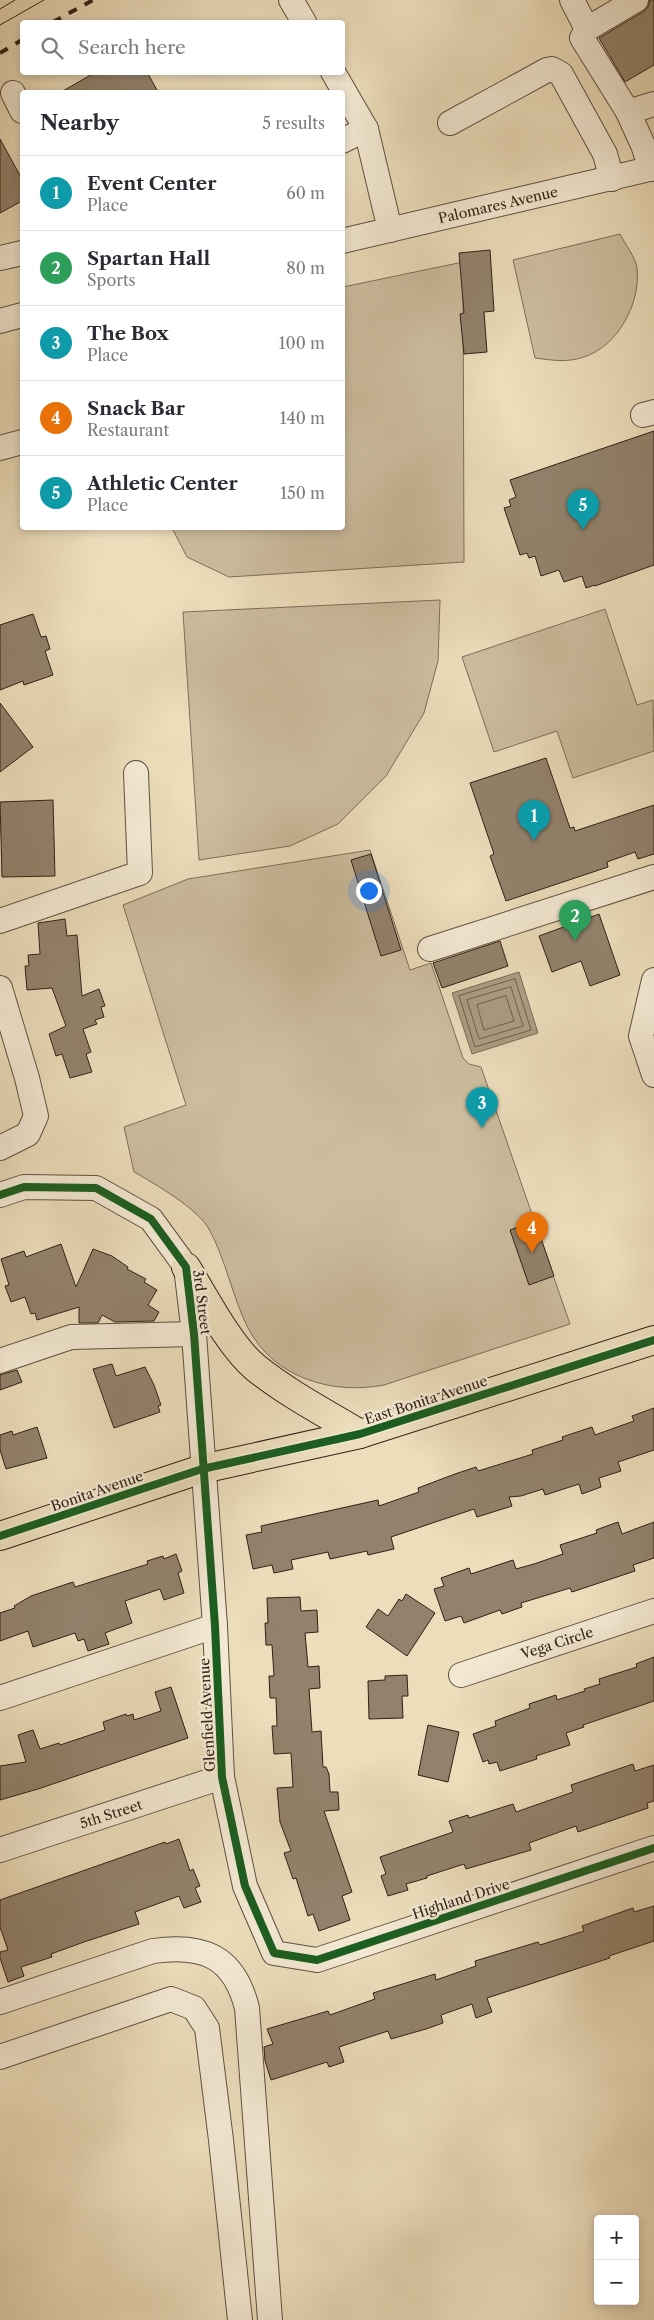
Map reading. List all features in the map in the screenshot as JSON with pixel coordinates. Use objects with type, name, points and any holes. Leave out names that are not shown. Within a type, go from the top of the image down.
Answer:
[{"type":"main road","points":[[186,1266],[227,1333],[254,1367],[360,1434]]},
{"type":"main road","name":"East Bonita Avenue","points":[[202,1468],[360,1434],[654,1340]]},
{"type":"main road","name":"Bonita Avenue","points":[[0,1536],[202,1468]]},
{"type":"street","points":[[291,0],[303,20]]},
{"type":"street","points":[[572,0],[587,29]]},
{"type":"street","points":[[636,0],[587,29],[582,38],[628,112],[652,169]]},
{"type":"street","points":[[450,123],[547,70],[557,71],[561,74],[605,154],[612,179]]},
{"type":"street","points":[[335,75],[344,90]]},
{"type":"street","points":[[345,92],[366,128],[390,230]]},
{"type":"street","points":[[628,112],[654,104]]},
{"type":"street","points":[[345,139],[366,128]]},
{"type":"street","name":"Palomares Avenue","points":[[345,240],[652,169]]},
{"type":"street","points":[[0,258],[20,253]]},
{"type":"street","points":[[0,321],[20,316]]},
{"type":"street","points":[[0,448],[20,443]]},
{"type":"street","points":[[0,921],[140,873],[136,773]]},
{"type":"street","points":[[430,949],[654,877]]},
{"type":"street","points":[[654,980],[642,1036],[654,1075]]},
{"type":"street","points":[[0,988],[27,1078],[36,1116],[28,1134],[0,1148]]},
{"type":"street","name":"3rd Street","points":[[0,1195],[24,1187],[96,1188],[151,1219],[186,1266],[194,1334],[202,1468]]},
{"type":"street","points":[[0,1361],[71,1337],[194,1334]]},
{"type":"street","name":"Glenfield Avenue","points":[[202,1468],[215,1626],[222,1777],[245,1886],[274,1953]]},
{"type":"street","name":"Vega Circle","points":[[460,1675],[654,1611]]},
{"type":"street","points":[[0,1698],[215,1626]]},
{"type":"street","name":"5th Street","points":[[0,1850],[222,1777]]},
{"type":"street","name":"Highland Drive","points":[[274,1953],[317,1960],[654,1848]]},
{"type":"street","points":[[0,2002],[153,1951],[179,1947],[201,1952],[217,1959],[230,1971],[241,1987],[246,2008],[270,2320]]},
{"type":"street","points":[[0,2057],[172,1999],[194,2008],[207,2028],[240,2320]]},
{"type":"shaded area","points":[[620,234],[637,268],[635,295],[625,322],[607,343],[584,357],[565,360],[535,358],[513,260]]},
{"type":"shaded area","points":[[463,262],[464,562],[229,577],[187,557],[173,530],[345,530],[345,287]]},
{"type":"shaded area","points":[[440,600],[438,661],[424,713],[386,776],[338,824],[290,846],[199,860],[183,612]]},
{"type":"shaded area","points":[[605,609],[637,705],[653,700],[654,751],[573,778],[557,731],[494,752],[462,657]]},
{"type":"shaded area","points":[[370,850],[410,970],[431,963],[463,1058],[469,1064],[481,1067],[570,1324],[384,1385],[344,1387],[325,1385],[289,1371],[259,1345],[248,1328],[209,1229],[186,1205],[134,1172],[124,1127],[186,1105],[123,905],[188,879]]},
{"type":"water","points":[[519,972],[538,1033],[472,1054],[452,993]]},
{"type":"building","points":[[650,0],[654,0],[654,65],[625,82],[599,38],[643,12],[648,7]]},
{"type":"building","points":[[91,75],[149,75],[157,90],[64,90]]},
{"type":"building","points":[[0,139],[20,175],[20,202],[0,213]]},
{"type":"building","points":[[490,250],[494,311],[484,312],[487,352],[464,354],[460,314],[464,313],[459,253]]},
{"type":"building","points":[[654,431],[654,565],[586,588],[582,576],[564,582],[559,570],[541,576],[535,556],[529,558],[527,553],[520,555],[504,508],[511,506],[509,500],[516,497],[510,480]]},
{"type":"building","points":[[33,614],[41,637],[46,636],[50,649],[45,651],[53,675],[24,685],[23,681],[0,690],[0,625]]},
{"type":"building","points":[[0,703],[33,747],[0,772]]},
{"type":"building","points":[[546,758],[570,828],[574,827],[575,831],[654,805],[654,854],[638,859],[635,852],[607,862],[608,867],[506,901],[490,856],[494,854],[470,783]]},
{"type":"building","points":[[53,800],[55,876],[2,877],[0,802]]},
{"type":"building","points":[[371,854],[401,950],[381,956],[351,860]]},
{"type":"building","points":[[599,914],[620,975],[590,986],[581,961],[552,972],[539,936]]},
{"type":"building","points":[[65,919],[67,936],[77,935],[82,996],[99,989],[105,1006],[101,1007],[104,1017],[95,1020],[97,1024],[83,1029],[91,1052],[86,1054],[92,1072],[70,1078],[62,1054],[56,1056],[49,1034],[66,1026],[52,988],[27,990],[25,966],[29,966],[28,955],[40,954],[38,923]]},
{"type":"building","points":[[500,941],[508,966],[442,988],[433,963]]},
{"type":"building","points":[[535,1221],[554,1276],[529,1285],[510,1230]]},
{"type":"building","points":[[61,1244],[76,1287],[93,1249],[112,1256],[128,1267],[127,1269],[146,1279],[144,1282],[157,1290],[148,1305],[159,1312],[154,1321],[115,1322],[102,1315],[98,1323],[79,1323],[79,1307],[37,1320],[35,1313],[31,1314],[25,1297],[11,1302],[5,1286],[9,1285],[1,1259],[24,1251],[26,1257]]},
{"type":"building","points":[[112,1364],[116,1376],[145,1367],[161,1405],[158,1406],[160,1412],[114,1428],[93,1369]]},
{"type":"building","points":[[17,1370],[22,1382],[0,1390],[0,1375]]},
{"type":"building","points":[[654,1408],[654,1450],[618,1462],[621,1471],[599,1478],[601,1487],[582,1494],[579,1484],[545,1495],[543,1489],[521,1496],[509,1497],[512,1506],[477,1517],[474,1509],[391,1537],[394,1549],[368,1555],[367,1551],[330,1559],[328,1552],[291,1560],[293,1569],[274,1573],[272,1565],[253,1569],[246,1535],[262,1532],[261,1526],[378,1500],[379,1506],[419,1492],[418,1488],[455,1474],[476,1467],[478,1471],[533,1454],[532,1450],[563,1440],[562,1437],[592,1427],[595,1435],[634,1421],[632,1416]]},
{"type":"building","points":[[37,1427],[47,1458],[6,1469],[0,1450],[0,1435],[12,1431],[13,1435]]},
{"type":"building","points":[[618,1522],[622,1534],[654,1522],[654,1558],[633,1565],[635,1571],[572,1592],[570,1588],[521,1603],[522,1607],[502,1614],[500,1610],[464,1623],[461,1616],[445,1621],[434,1589],[444,1586],[441,1578],[469,1568],[471,1574],[513,1560],[516,1569],[534,1564],[563,1554],[560,1545],[597,1533],[596,1530]]},
{"type":"building","points":[[176,1554],[182,1571],[178,1573],[184,1593],[164,1600],[160,1589],[125,1601],[132,1623],[105,1633],[109,1644],[88,1651],[84,1639],[78,1641],[75,1633],[33,1647],[28,1631],[0,1641],[0,1613],[15,1608],[14,1606],[31,1596],[73,1582],[75,1587],[148,1564],[147,1561],[163,1556],[164,1559]]},
{"type":"building","points":[[406,1594],[435,1613],[407,1656],[366,1627],[378,1609],[388,1616],[399,1599],[402,1601]]},
{"type":"building","points":[[300,1597],[301,1611],[317,1610],[318,1632],[305,1633],[308,1667],[319,1666],[320,1688],[309,1689],[312,1732],[321,1731],[323,1767],[326,1767],[329,1774],[330,1792],[338,1792],[339,1810],[324,1811],[352,1892],[342,1896],[350,1920],[319,1931],[313,1914],[308,1916],[296,1878],[293,1879],[284,1853],[291,1851],[280,1822],[277,1788],[293,1787],[291,1753],[274,1754],[272,1726],[277,1726],[276,1698],[270,1698],[269,1676],[274,1676],[272,1645],[266,1645],[265,1623],[268,1623],[267,1598]]},
{"type":"building","points":[[654,1657],[654,1701],[583,1725],[584,1727],[566,1733],[570,1745],[536,1756],[537,1759],[500,1771],[497,1762],[489,1764],[488,1760],[483,1762],[473,1734],[496,1726],[495,1721],[530,1708],[529,1704],[556,1695],[557,1700],[585,1691],[584,1689],[600,1684],[599,1679],[637,1667],[636,1664]]},
{"type":"building","points":[[407,1675],[408,1696],[402,1696],[403,1718],[369,1719],[368,1681],[385,1680],[385,1676]]},
{"type":"building","points":[[171,1687],[188,1738],[0,1800],[0,1766],[26,1762],[18,1735],[33,1730],[40,1749],[59,1743],[60,1745],[105,1730],[103,1722],[126,1714],[127,1716],[133,1714],[134,1720],[161,1711],[155,1692]]},
{"type":"building","points":[[428,1725],[459,1732],[448,1782],[418,1775]]},
{"type":"building","points":[[633,1764],[635,1771],[654,1765],[654,1801],[647,1803],[648,1808],[578,1832],[576,1826],[529,1843],[531,1850],[466,1869],[464,1864],[427,1876],[427,1878],[406,1884],[408,1890],[388,1896],[381,1876],[386,1874],[380,1857],[453,1832],[449,1821],[468,1815],[469,1818],[513,1804],[516,1812],[573,1792],[571,1785]]},
{"type":"building","points":[[179,1839],[190,1871],[193,1869],[200,1886],[195,1888],[201,1902],[184,1908],[179,1896],[135,1912],[139,1924],[51,1954],[52,1957],[21,1967],[24,1976],[8,1982],[0,1958],[0,1952],[8,1950],[0,1927],[0,1900],[165,1842],[166,1844]]},
{"type":"building","points":[[654,1906],[654,1941],[609,1956],[610,1958],[487,1998],[492,2012],[476,2018],[472,2004],[441,2015],[443,2023],[426,2029],[391,2039],[388,2031],[339,2047],[344,2062],[329,2067],[327,2062],[271,2080],[265,2061],[264,2047],[273,2044],[267,2029],[328,2011],[330,2015],[375,1999],[373,1993],[435,1974],[436,1980],[476,1966],[475,1961],[538,1942],[540,1945],[584,1931],[582,1926],[633,1908],[634,1912]]},
{"type":"tram line","points":[[0,9],[15,0]]},
{"type":"tram line","points":[[0,25],[44,0]]},
{"type":"railway","points":[[57,20],[93,0]]},
{"type":"railway","points":[[0,53],[20,41]]},
{"type":"cycle path","points":[[0,1195],[24,1187],[96,1188],[151,1219],[186,1267],[194,1334],[215,1626],[222,1777],[245,1886],[274,1953],[317,1960],[654,1848]]},
{"type":"cycle path","points":[[0,1536],[202,1469],[360,1434],[654,1340]]},
{"type":"place","name":"Athletic Center","points":[[583,530]]},
{"type":"place","name":"Event Center","points":[[534,841]]},
{"type":"place","name":"Spartan Hall","points":[[575,941]]},
{"type":"place","name":"The Box","points":[[482,1128]]},
{"type":"place","name":"Snack Bar","points":[[532,1253]]}]
